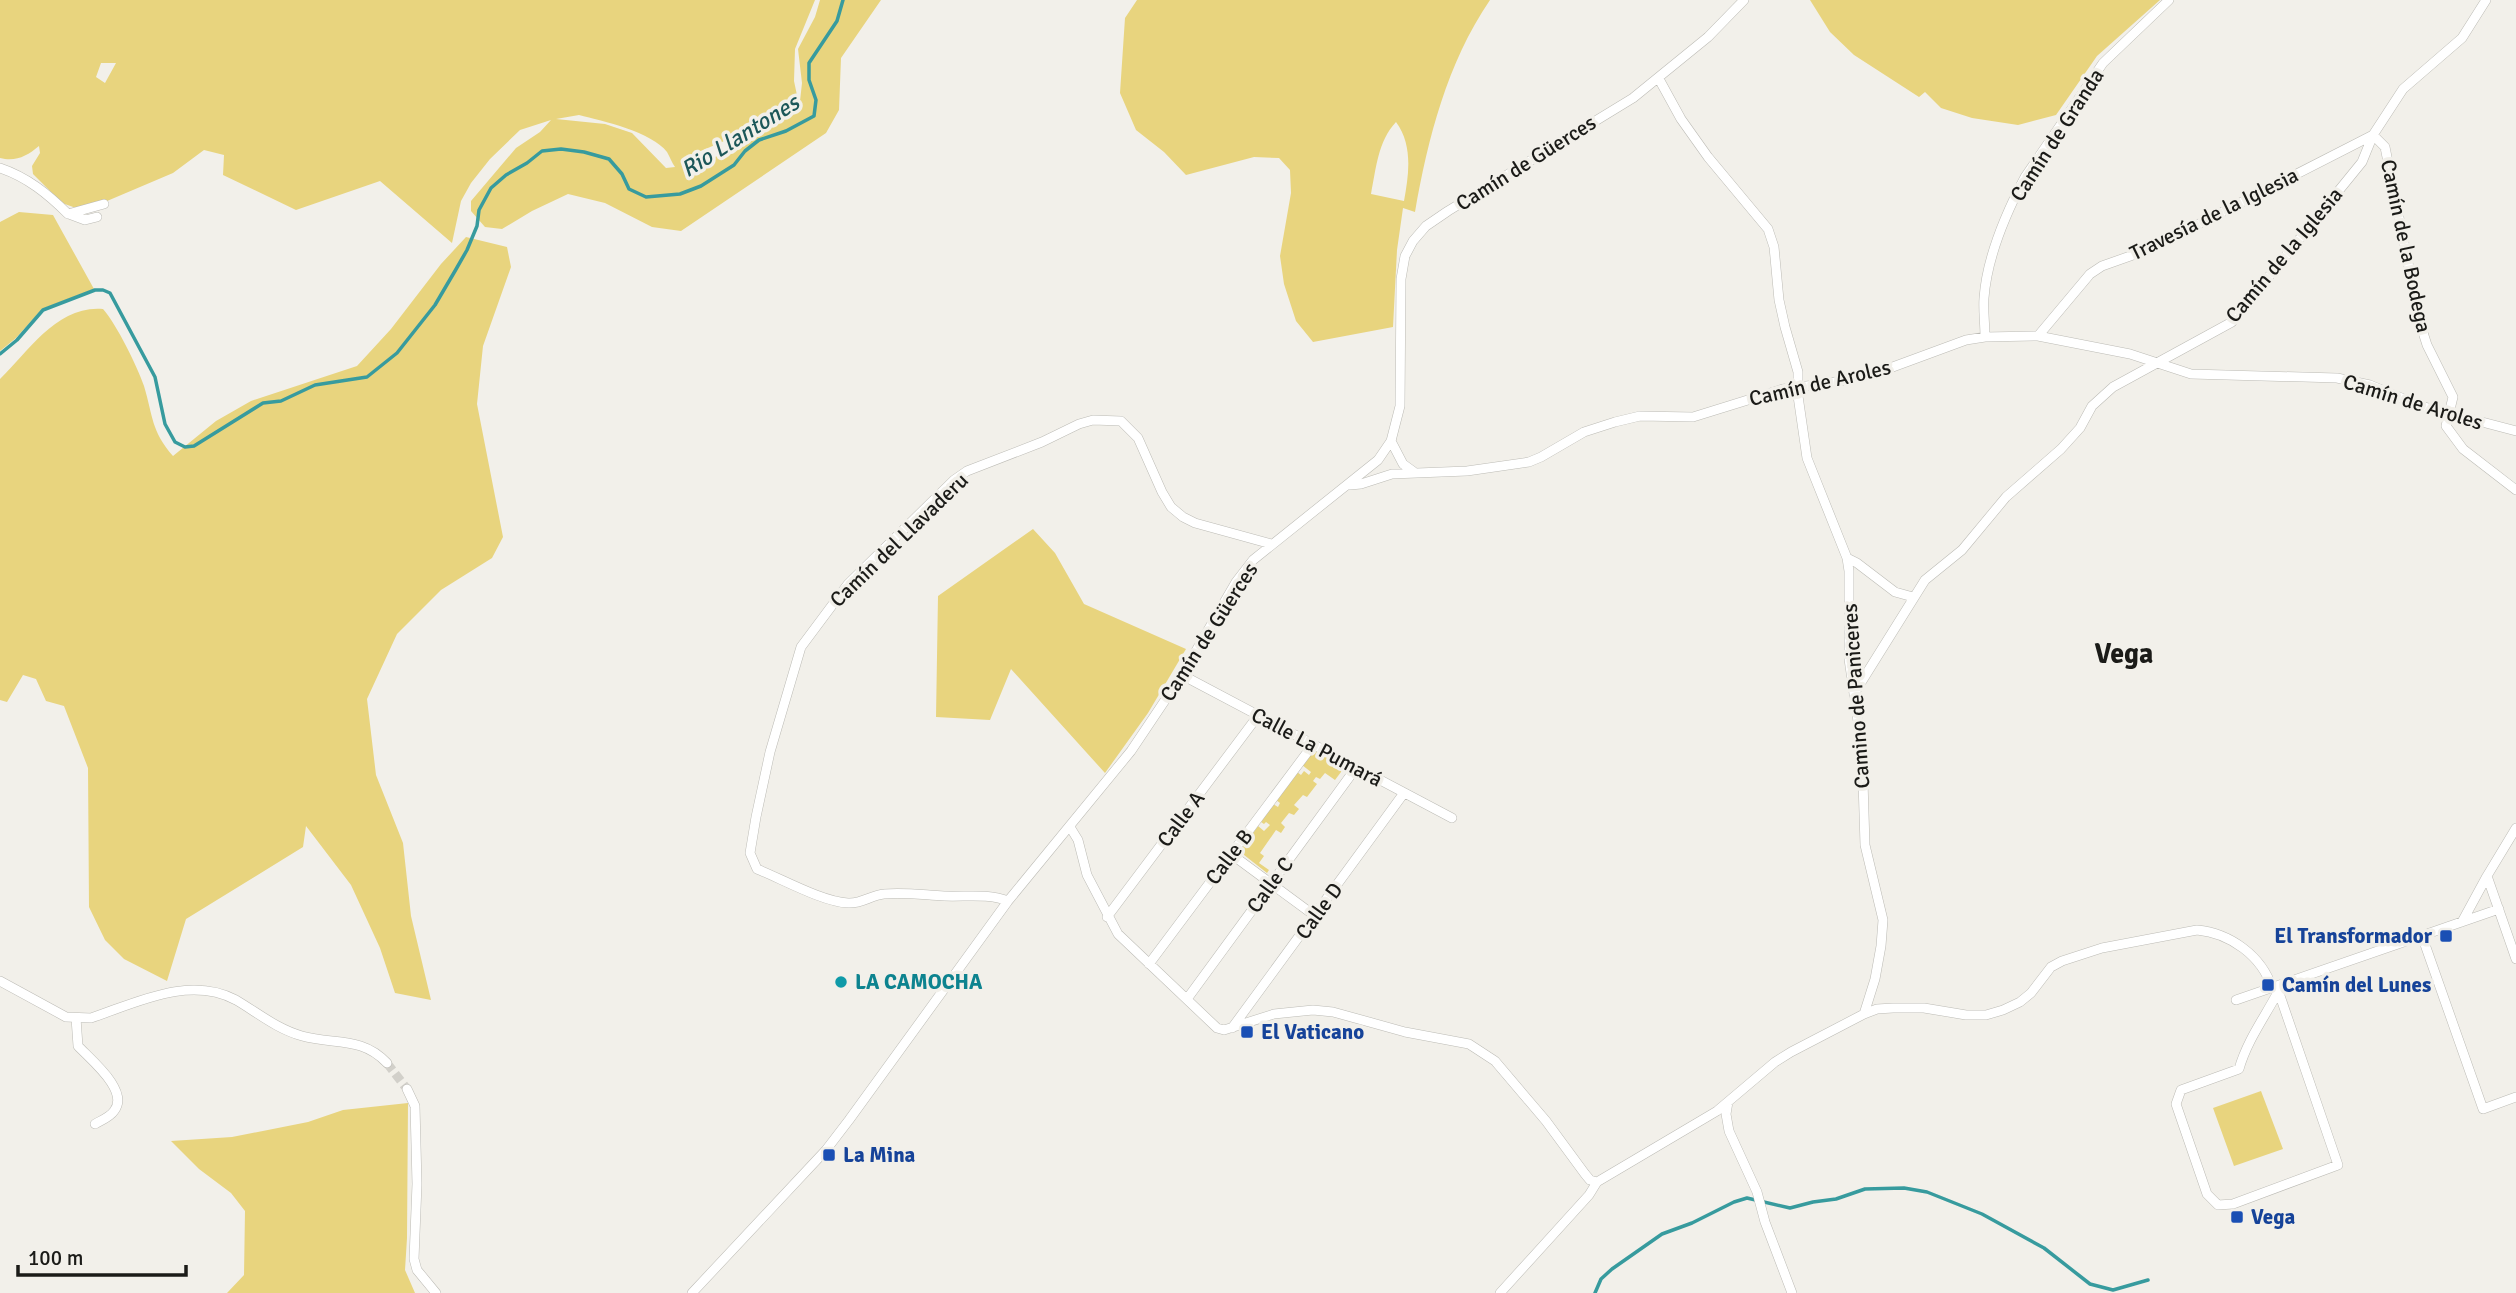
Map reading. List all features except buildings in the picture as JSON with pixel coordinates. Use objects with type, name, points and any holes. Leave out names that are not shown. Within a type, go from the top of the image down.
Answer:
[{"type":"street","name":"Camín de Güerces","points":[[692,1293],[826,1150],[953,980],[1008,901],[1131,751],[1253,560],[1378,460],[1391,441],[1400,405],[1401,279],[1405,257],[1413,241],[1426,226],[1448,211],[1633,98],[1707,37],[1744,0]]},
{"type":"street","name":"Camín de Granda","points":[[1985,337],[1984,296],[1993,253],[2025,177],[2103,63],[2169,0]]},
{"type":"street","name":"Camín de la Iglesia","points":[[1855,691],[1913,597],[1935,570],[1962,550],[2006,497],[2061,449],[2080,428],[2092,406],[2113,387],[2232,322],[2362,162],[2373,135],[2403,89],[2462,38],[2486,0]]},
{"type":"street","name":"Camino de Paniceres","points":[[1659,79],[1681,119],[1707,157],[1768,229],[1774,247],[1779,300],[1798,372],[1807,458],[1847,558],[1849,659],[1862,749],[1865,845],[1882,920],[1875,979],[1864,1014]]},
{"type":"street","name":"Travesía de la Iglesia","points":[[2038,336],[2090,274],[2102,266],[2150,249],[2373,135]]},
{"type":"street","name":"Camín de la Bodega","points":[[2373,135],[2385,147],[2420,323],[2427,345],[2454,397],[2446,426],[2463,449],[2516,490]]},
{"type":"street","points":[[0,168],[36,185],[68,214],[85,220],[97,217]]},
{"type":"street","points":[[68,214],[104,204]]},
{"type":"street","name":"Camín de Aroles","points":[[1348,485],[1361,484],[1392,474],[1467,471],[1529,462],[1584,432],[1615,422],[1640,416],[1693,417],[1798,386],[1871,375],[1966,341],[1985,337],[2038,336],[2130,354],[2192,374],[2337,378],[2370,386],[2421,406],[2516,431]]},
{"type":"street","name":"Camín del Llavaderu","points":[[1008,901],[996,896],[902,893],[876,895],[866,901],[852,904],[837,902],[757,869],[750,853],[756,817],[770,752],[801,647],[848,584],[954,480],[979,466],[1093,420],[1121,421],[1132,430],[1162,492],[1171,507],[1183,517],[1195,523],[1271,544]]},
{"type":"street","points":[[1391,441],[1403,464],[1414,472]]},
{"type":"street","points":[[1847,558],[1895,592],[1913,597]]},
{"type":"street","name":"Calle La Pumará","points":[[1182,675],[1452,818]]},
{"type":"street","name":"Calle A","points":[[1107,917],[1254,721]]},
{"type":"street","name":"Calle B","points":[[1149,964],[1309,750]]},
{"type":"street","name":"Calle C","points":[[1187,999],[1353,772]]},
{"type":"street","name":"Calle D","points":[[1232,1028],[1404,793]]},
{"type":"street","points":[[1070,827],[1078,840],[1087,875],[1118,934],[1217,1028],[1224,1030],[1274,1014],[1314,1010],[1469,1044],[1495,1061],[1546,1121],[1590,1180],[1597,1182],[1728,1102],[1776,1062],[1864,1014],[1877,1009],[1893,1008],[1924,1008],[1966,1015],[1994,1013],[2020,1002],[2031,993],[2051,967],[2062,961],[2102,948],[2197,930],[2212,931],[2241,947],[2258,961],[2269,977],[2276,989],[2338,1165],[2233,1204],[2218,1205],[2207,1194],[2176,1104],[2181,1090],[2239,1069],[2250,1039],[2260,1026],[2276,989]]},
{"type":"street","points":[[2462,922],[2487,876],[2512,842],[2516,828]]},
{"type":"street","points":[[1231,854],[1315,916]]},
{"type":"street","points":[[2487,876],[2516,959]]},
{"type":"street","points":[[2236,1000],[2276,989],[2499,909]]},
{"type":"street","points":[[2422,936],[2483,1109],[2516,1097]]},
{"type":"street","points":[[0,981],[66,1017],[76,1018],[91,1018],[180,990],[216,992],[234,999],[281,1028],[304,1036],[365,1046],[387,1063]]},
{"type":"street","points":[[76,1018],[78,1046],[106,1075],[118,1093],[119,1104],[113,1114],[95,1124]]},
{"type":"street","points":[[407,1089],[415,1105],[417,1184],[414,1259],[417,1270],[436,1293]]},
{"type":"street","points":[[1728,1102],[1726,1114],[1729,1131],[1757,1192],[1760,1209],[1792,1293]]},
{"type":"street","points":[[1500,1293],[1589,1195],[1597,1182]]},
{"type":"shaded area","points":[[0,0],[815,0],[795,49],[794,81],[798,100],[749,125],[729,139],[689,156],[684,166],[730,150],[800,101],[802,83],[798,49],[815,17],[820,0],[881,0],[841,58],[839,110],[826,133],[681,231],[652,227],[605,203],[568,194],[502,229],[485,227],[471,211],[471,201],[516,148],[540,132],[551,120],[520,130],[490,159],[461,201],[452,243],[380,181],[296,210],[223,175],[224,155],[204,150],[173,173],[100,204],[76,208],[62,203],[33,174],[32,166],[40,153],[39,146],[21,157],[0,158]],"holes":[[[101,63],[116,63],[105,83],[96,77]],[[579,115],[639,133],[660,145],[675,167],[666,168],[632,133],[605,124],[556,119]]]},
{"type":"shaded area","points":[[1137,0],[1490,0],[1462,49],[1441,102],[1415,212],[1403,208],[1397,250],[1393,327],[1313,342],[1296,321],[1284,284],[1280,256],[1291,193],[1290,170],[1279,158],[1254,157],[1186,175],[1164,152],[1136,130],[1120,93],[1125,18]],"holes":[[[1396,122],[1408,160],[1404,201],[1371,194],[1385,138]]]},
{"type":"shaded area","points":[[1810,0],[2160,0],[2097,56],[2056,115],[2018,125],[1972,118],[1941,108],[1925,92],[1919,97],[1854,55],[1830,32]]},
{"type":"shaded area","points":[[19,212],[53,215],[94,289],[42,309],[16,338],[0,351],[0,222]]},
{"type":"shaded area","points":[[466,237],[507,247],[511,267],[483,346],[477,404],[503,537],[492,558],[441,590],[397,634],[367,699],[376,775],[403,843],[411,916],[431,1000],[395,993],[380,948],[351,885],[306,826],[303,847],[186,919],[167,981],[124,959],[105,940],[89,907],[88,768],[64,706],[46,701],[36,679],[23,675],[7,702],[0,700],[0,379],[33,343],[58,322],[72,314],[103,309],[132,357],[160,439],[173,456],[216,421],[251,401],[357,366]]},
{"type":"shaded area","points":[[1033,529],[1055,553],[1084,604],[1186,649],[1148,713],[1105,773],[1011,669],[990,720],[936,717],[938,596]]},
{"type":"shaded area","points":[[1315,749],[1347,764],[1335,780],[1325,773],[1320,779],[1316,777],[1313,781],[1317,784],[1307,797],[1303,795],[1294,805],[1299,809],[1294,815],[1289,813],[1281,823],[1285,827],[1281,833],[1276,830],[1260,853],[1264,856],[1259,863],[1269,870],[1267,873],[1239,851],[1245,843],[1249,846],[1254,839],[1251,836],[1258,826],[1264,831],[1270,825],[1261,822],[1273,804],[1278,807],[1280,803],[1276,800],[1297,772],[1301,775],[1304,771],[1309,775],[1311,772],[1302,765]]},
{"type":"shaded area","points":[[2261,1091],[2283,1149],[2234,1166],[2213,1108]]},
{"type":"shaded area","points":[[408,1103],[405,1270],[415,1293],[227,1293],[244,1275],[245,1211],[231,1193],[199,1169],[171,1141],[232,1137],[308,1122],[343,1110]]},
{"type":"waterway","name":"Rio Llantones","points":[[0,354],[17,340],[43,310],[95,290],[110,293],[155,377],[165,424],[175,442],[185,447],[194,446],[263,403],[281,401],[315,385],[367,377],[397,353],[435,305],[467,250],[477,226],[479,210],[491,188],[542,151],[561,149],[609,159],[622,174],[629,189],[646,197],[680,194],[701,186],[734,165],[745,151],[759,140],[786,131],[814,116],[816,100],[809,80],[809,63],[837,21],[843,0]]},
{"type":"waterway","points":[[1595,1293],[1601,1279],[1612,1269],[1662,1234],[1692,1223],[1734,1202],[1747,1198],[1790,1208],[1836,1199],[1865,1189],[1904,1188],[1927,1192],[1982,1214],[2044,1248],[2090,1284],[2113,1290],[2148,1280]]},
{"type":"tunnel","points":[[387,1063],[407,1089]]},
{"type":"place","name":"El Transformador","points":[[2446,936]]},
{"type":"place","name":"LA CAMOCHA","points":[[841,982]]},
{"type":"place","name":"Camín del Lunes","points":[[2268,985]]},
{"type":"place","name":"El Vaticano","points":[[1247,1032]]},
{"type":"place","name":"La Mina","points":[[829,1155]]},
{"type":"place","name":"Vega","points":[[2237,1217]]},
{"type":"district","name":"Vega","points":[[2124,654]]}]
